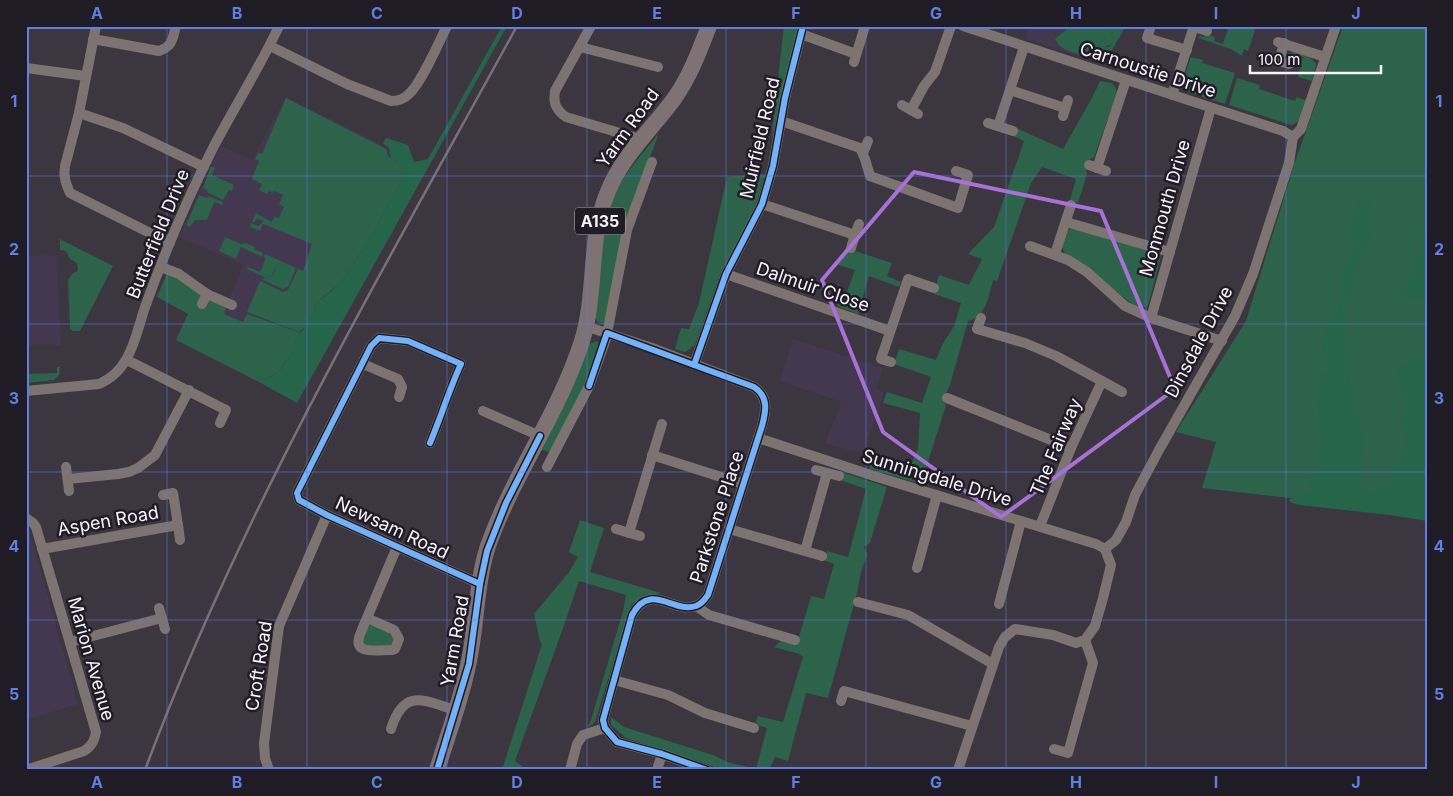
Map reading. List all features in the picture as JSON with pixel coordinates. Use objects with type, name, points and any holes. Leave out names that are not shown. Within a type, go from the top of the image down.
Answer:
[{"type":"main road","name":"Yarm Road","points":[[437,770],[469,664],[480,584],[487,551],[496,527],[570,374],[585,326],[597,236],[604,203],[615,175],[640,139],[670,104],[683,85],[695,63],[709,26]]},
{"type":"street","points":[[96,26],[79,113],[64,170],[65,180],[70,193],[170,243]]},
{"type":"street","points":[[93,40],[159,51],[168,48],[172,42],[176,26]]},
{"type":"street","name":"Butterfield Drive","points":[[26,391],[99,384],[109,380],[127,360],[170,243],[204,166],[270,46],[279,26]]},
{"type":"street","points":[[270,46],[347,84],[391,101],[397,101],[408,96],[416,85],[448,26]]},
{"type":"street","points":[[591,26],[555,92],[554,103],[558,110],[573,120],[640,139]]},
{"type":"street","points":[[802,30],[855,58],[865,26]]},
{"type":"street","points":[[910,110],[935,72],[951,26]]},
{"type":"street","name":"Carnoustie Drive","points":[[963,26],[1283,131],[1293,137]]},
{"type":"street","points":[[1172,95],[1194,26],[1207,31]]},
{"type":"street","points":[[1293,137],[1301,130],[1336,26]]},
{"type":"street","points":[[1150,29],[1147,38],[1186,50]]},
{"type":"street","name":"Muirfield Road","points":[[694,365],[726,274],[762,204],[802,30]]},
{"type":"street","points":[[1289,64],[1279,61],[1281,42],[1325,57]]},
{"type":"street","points":[[580,47],[658,67]]},
{"type":"street","points":[[998,126],[1024,47]]},
{"type":"street","points":[[26,68],[86,76]]},
{"type":"street","points":[[1097,168],[1126,80]]},
{"type":"street","points":[[1010,90],[1065,108]]},
{"type":"street","name":"Monmouth Drive","points":[[1151,318],[1211,108]]},
{"type":"street","points":[[79,113],[123,128],[204,166]]},
{"type":"street","points":[[781,121],[860,148],[870,176],[958,208],[968,175],[956,171]]},
{"type":"street","points":[[988,123],[1013,131]]},
{"type":"street","name":"Dinsdale Drive","points":[[1105,549],[1116,540],[1126,522],[1135,495],[1235,316],[1253,274],[1290,163],[1293,137]]},
{"type":"street","points":[[863,153],[868,141]]},
{"type":"street","points":[[548,460],[589,386],[607,333],[627,230],[652,162]]},
{"type":"street","points":[[762,204],[855,236]]},
{"type":"street","points":[[1055,254],[1071,205]]},
{"type":"street","points":[[1066,222],[1170,252]]},
{"type":"street","points":[[851,248],[859,224]]},
{"type":"street","points":[[1030,246],[1055,254],[1087,272],[1125,306],[1151,318],[1222,341]]},
{"type":"street","points":[[161,267],[184,277],[204,299],[232,305]]},
{"type":"street","name":"Dalmuir Close","points":[[726,274],[890,331]]},
{"type":"street","points":[[891,362],[881,359],[908,279],[934,288]]},
{"type":"street","points":[[981,318],[977,329],[1025,342],[1056,356],[1122,392]]},
{"type":"street","points":[[585,326],[694,365]]},
{"type":"street","points":[[399,397],[402,387],[398,379],[363,364],[374,342],[382,338],[408,342],[461,364],[430,443]]},
{"type":"street","points":[[127,360],[226,410],[220,423]]},
{"type":"street","name":"Newsam Road","points":[[363,364],[297,493],[299,500],[327,515],[480,584]]},
{"type":"street","name":"Parkstone Place","points":[[694,365],[754,387],[761,392],[765,400],[766,409],[708,595],[699,604]]},
{"type":"street","name":"The Fairway","points":[[1040,526],[1071,448],[1102,381]]},
{"type":"street","points":[[68,479],[123,473],[138,468],[155,455],[189,390]]},
{"type":"street","points":[[947,398],[956,407],[1071,448]]},
{"type":"street","points":[[483,411],[540,436]]},
{"type":"street","points":[[629,533],[662,424]]},
{"type":"street","name":"Sunningdale Drive","points":[[758,438],[1040,526],[1096,544],[1105,549]]},
{"type":"street","points":[[652,456],[743,484]]},
{"type":"street","points":[[66,467],[69,491]]},
{"type":"street","points":[[816,470],[839,476]]},
{"type":"street","points":[[805,551],[827,473]]},
{"type":"street","name":"Aspen Road","points":[[42,549],[178,525],[169,491]]},
{"type":"street","points":[[916,568],[937,495]]},
{"type":"street","name":"Croft Road","points":[[269,770],[265,758],[264,743],[278,630],[327,515]]},
{"type":"street","name":"Marion Avenue","points":[[26,518],[36,527],[96,732],[94,741],[84,751],[26,770]]},
{"type":"street","points":[[999,604],[1021,521]]},
{"type":"street","points":[[178,525],[180,540]]},
{"type":"street","points":[[729,529],[822,556]]},
{"type":"street","points":[[616,530],[640,536]]},
{"type":"street","points":[[367,618],[397,547]]},
{"type":"street","points":[[958,770],[993,664],[1004,637],[1015,629],[1053,635],[1076,643],[1085,640],[1095,626],[1111,565],[1105,549]]},
{"type":"street","points":[[707,770],[662,754],[617,742],[605,728],[603,720],[632,615],[637,606],[646,600],[659,599],[685,607],[699,604],[709,615],[795,640]]},
{"type":"street","points":[[858,602],[908,615],[993,664]]},
{"type":"street","points":[[70,642],[160,613],[164,629]]},
{"type":"street","points":[[1054,748],[1068,753],[1093,663],[1085,640]]},
{"type":"street","points":[[614,680],[668,695],[705,713],[754,728]]},
{"type":"street","points":[[841,702],[844,691],[972,726]]},
{"type":"street","points":[[391,729],[397,712],[411,701],[428,701],[456,710]]},
{"type":"street","points":[[570,770],[577,744],[582,736],[605,728]]},
{"type":"street","points":[[657,770],[662,754]]},
{"type":"highlighted area","points":[[914,172],[1101,211],[1175,389],[1001,517],[883,432],[822,280]]},
{"type":"shaded area","points":[[1030,26],[1126,26],[1112,51],[1081,57],[1026,39]]},
{"type":"shaded area","points":[[286,97],[386,147],[402,164],[405,179],[352,269],[301,333],[247,314],[243,322],[223,314],[243,265],[179,237],[221,146],[252,160]]},
{"type":"shaded area","points":[[57,255],[61,345],[26,345],[26,256]]},
{"type":"shaded area","points":[[793,339],[883,368],[876,389],[884,393],[863,454],[825,443],[842,402],[780,381]]},
{"type":"shaded area","points":[[29,529],[78,704],[26,720],[26,530]]},
{"type":"green space","points":[[502,26],[507,26],[297,403],[257,381],[278,373],[294,350],[294,343],[315,311],[314,306],[340,283],[347,274],[365,247],[402,180],[400,167],[391,158],[389,148],[383,143],[386,138],[408,145],[414,162],[428,159]]},
{"type":"green space","points":[[784,26],[799,26],[771,140]]},
{"type":"green space","points":[[1071,26],[1112,26],[1110,36],[1115,39],[1115,42],[1105,47],[1093,45],[1088,49],[1088,53],[1084,54],[1069,51],[1057,43],[1055,39]]},
{"type":"green space","points":[[1112,26],[1126,26],[1112,50],[1094,54],[1088,53],[1090,45],[1108,47],[1114,42],[1115,39],[1110,36]]},
{"type":"green space","points":[[1229,26],[1242,26],[1255,30],[1248,51],[1244,49],[1242,56],[1231,49],[1198,38],[1200,36],[1204,37],[1206,34],[1215,37],[1214,41],[1223,44]]},
{"type":"green space","points":[[1343,26],[1427,26],[1427,514],[1202,488],[1216,442],[1176,432],[1246,321],[1294,165]]},
{"type":"green space","points":[[1292,52],[1306,56],[1314,61],[1316,64],[1312,81],[1298,77],[1303,57],[1292,54],[1290,60],[1287,59],[1288,55]]},
{"type":"green space","points":[[1191,57],[1203,60],[1202,63],[1235,73],[1225,104],[1188,92],[1185,79]]},
{"type":"green space","points":[[1237,78],[1260,85],[1259,89],[1295,101],[1297,97],[1307,101],[1300,119],[1291,125],[1229,105]]},
{"type":"green space","points":[[1100,81],[1112,83],[1117,93],[1094,157],[1089,160],[1086,168],[1087,174],[1078,203],[1070,200],[1076,179],[1042,167],[1031,183],[997,281],[993,280],[986,305],[979,315],[968,321],[950,385],[943,400],[946,405],[921,484],[870,469],[864,452],[911,465],[918,448],[920,413],[883,403],[887,392],[922,403],[931,377],[894,364],[899,349],[936,360],[942,345],[954,326],[961,303],[934,294],[939,275],[969,285],[982,259],[968,254],[994,227],[1024,141],[1013,136],[1016,128],[1063,149]]},
{"type":"green space","points":[[286,98],[386,149],[388,156],[400,165],[402,175],[402,180],[365,247],[340,283],[316,303],[314,306],[315,311],[305,327],[299,332],[247,312],[260,281],[283,292],[288,290],[298,269],[303,271],[312,244],[263,224],[260,231],[250,227],[251,223],[258,226],[264,221],[256,219],[255,222],[252,222],[256,213],[272,222],[274,217],[279,218],[284,207],[279,204],[283,195],[274,191],[273,193],[269,191],[267,194],[259,190],[262,184],[252,179],[259,161],[255,159],[258,153],[262,154]]},
{"type":"green space","points":[[659,133],[627,219],[606,321],[602,324],[597,322],[595,316],[602,251],[612,202],[627,174]]},
{"type":"green space","points":[[211,166],[215,168],[212,175],[234,185],[232,191],[229,190],[223,200],[203,188]]},
{"type":"green space","points":[[765,174],[753,215],[721,272],[695,345],[685,352],[675,349],[681,328],[689,329],[699,303],[727,177]]},
{"type":"green space","points":[[199,195],[207,198],[208,196],[223,202],[222,205],[214,202],[207,220],[195,220],[190,227],[186,225]]},
{"type":"green space","points":[[1363,201],[1369,204],[1373,217],[1365,253],[1353,279],[1346,309],[1349,381],[1352,400],[1360,420],[1364,485],[1367,495],[1376,494],[1385,487],[1408,444],[1401,419],[1406,403],[1397,381],[1399,369],[1412,362],[1426,358],[1427,521],[1300,505],[1291,503],[1289,500],[1313,491],[1309,481],[1313,473],[1317,472],[1320,468],[1322,460],[1320,454],[1322,437],[1316,385],[1317,377],[1327,374],[1330,367],[1323,360],[1322,344],[1326,332],[1338,312],[1342,280],[1341,273],[1354,250],[1355,243],[1352,240],[1353,223],[1359,202]]},
{"type":"green space","points":[[1075,227],[1161,255],[1148,306],[1141,309],[1131,303],[1095,273],[1065,254],[1062,247],[1067,231]]},
{"type":"green space","points":[[1427,230],[1427,302],[1413,299],[1401,292],[1408,280],[1416,272],[1415,264],[1422,250],[1419,232]]},
{"type":"green space","points":[[225,237],[241,244],[246,243],[255,247],[254,249],[263,253],[262,257],[241,247],[236,259],[219,251]]},
{"type":"green space","points":[[60,239],[113,266],[80,331],[70,329],[68,280],[73,273],[78,271],[77,263],[70,259],[66,251],[60,250]]},
{"type":"green space","points":[[846,248],[892,263],[887,276],[901,282],[899,287],[869,276],[858,314],[837,306],[839,299],[844,300],[855,270],[835,264],[842,260]]},
{"type":"green space","points":[[265,254],[296,268],[288,287],[283,289],[263,280],[264,277],[283,285],[290,269],[278,263],[271,277],[260,272],[266,258],[264,257]]},
{"type":"green space","points":[[278,263],[290,269],[283,286],[247,269],[248,267],[272,277]]},
{"type":"green space","points":[[167,273],[173,275],[201,295],[198,304],[206,308],[210,299],[227,306],[224,314],[243,322],[247,314],[301,333],[294,343],[294,350],[278,373],[257,381],[176,340],[188,314],[157,297]]},
{"type":"green space","points":[[597,341],[599,343],[585,386],[550,452],[542,450],[571,388],[587,345]]},
{"type":"green space","points":[[57,367],[60,367],[59,375],[54,380],[26,383],[26,374],[57,373]]},
{"type":"green space","points":[[842,472],[887,487],[870,543],[864,547],[867,555],[828,698],[806,693],[788,761],[775,757],[769,770],[715,770],[713,766],[626,738],[611,725],[611,717],[624,727],[713,755],[727,762],[756,769],[767,728],[758,725],[756,721],[758,716],[783,722],[803,657],[799,654],[774,647],[782,640],[797,644],[811,596],[824,599],[834,564],[824,560],[827,551],[848,557],[866,489],[840,480]]},
{"type":"green space","points":[[580,520],[604,528],[590,572],[661,593],[644,597],[631,605],[595,722],[587,728],[623,611],[626,595],[579,581],[515,761],[527,770],[502,770],[542,644],[534,614],[569,572],[578,557],[569,552]]},
{"type":"green space","points":[[371,625],[387,630],[395,641],[391,647],[364,646],[363,634]]},
{"type":"railway","points":[[145,770],[183,673],[225,578],[270,484],[366,299],[517,26]]},
{"type":"cycle path","points":[[694,365],[726,274],[762,204],[773,166],[785,98],[803,26]]},
{"type":"cycle path","points":[[589,386],[607,333],[754,387],[759,391],[764,400],[765,415],[762,426],[708,595],[696,606],[679,606],[655,599],[647,600],[639,605],[632,615],[603,720],[605,728],[617,742],[662,754],[707,770]]},
{"type":"cycle path","points":[[430,443],[461,364],[408,341],[379,338],[371,346],[297,493],[299,500],[327,515],[480,584]]},
{"type":"cycle path","points":[[437,770],[469,664],[480,584],[487,551],[506,503],[540,436]]}]
